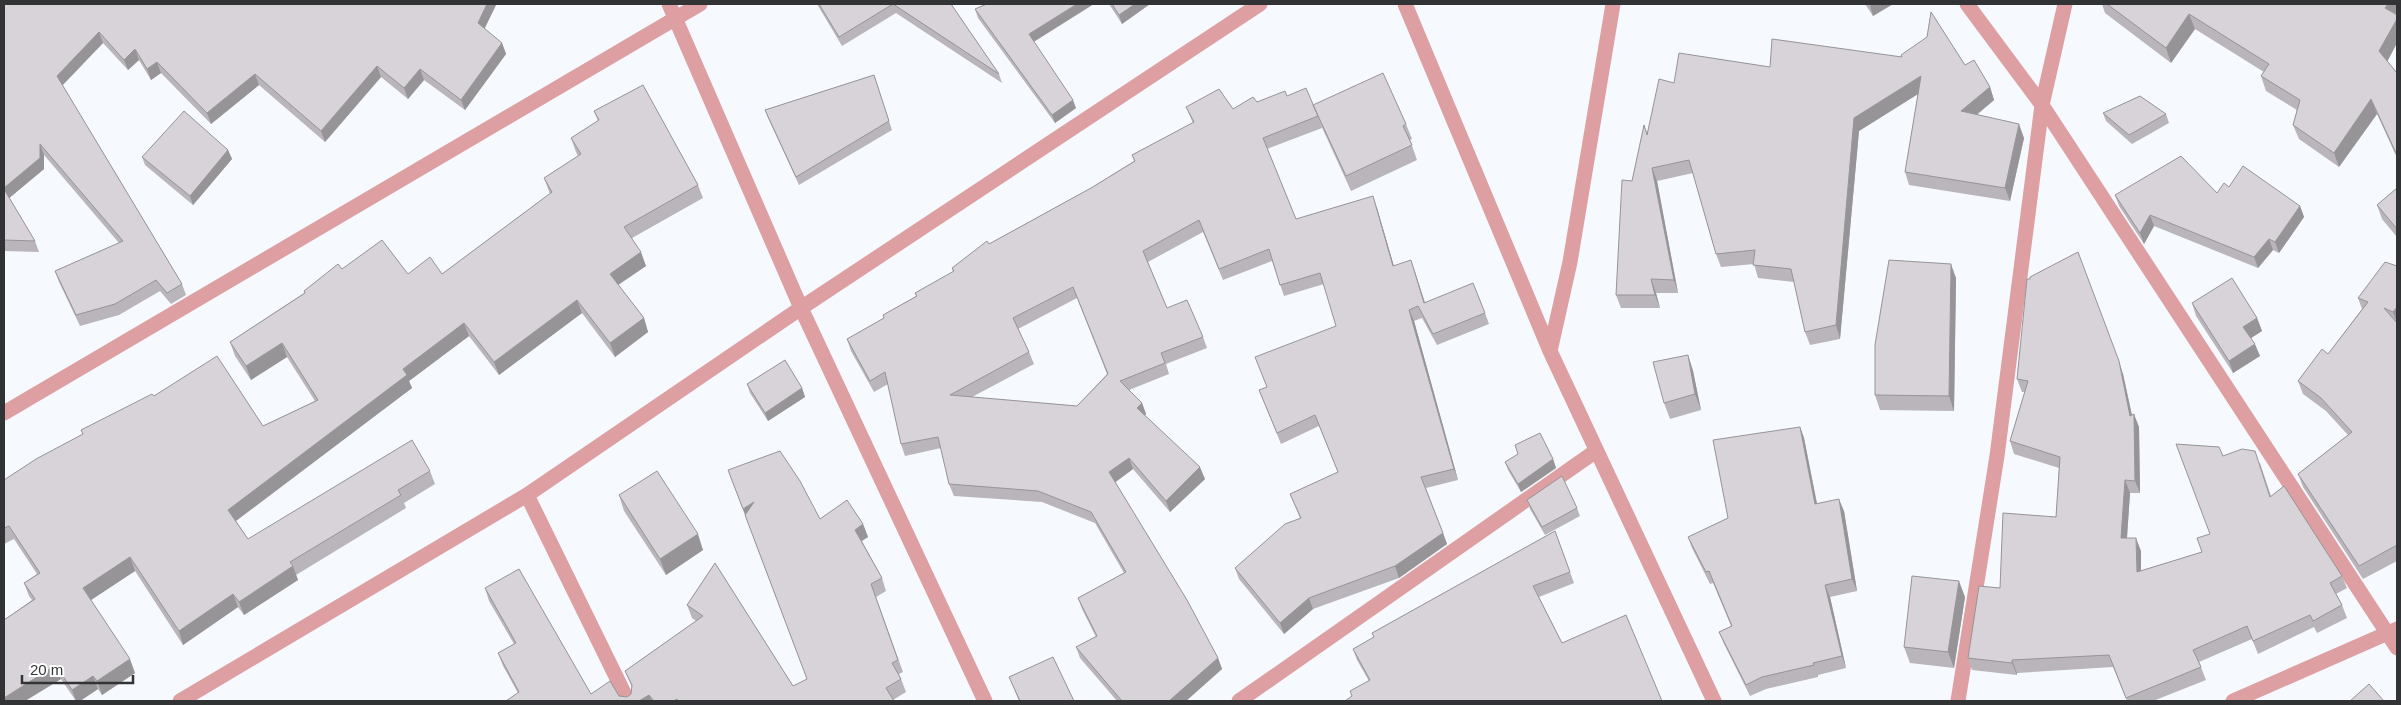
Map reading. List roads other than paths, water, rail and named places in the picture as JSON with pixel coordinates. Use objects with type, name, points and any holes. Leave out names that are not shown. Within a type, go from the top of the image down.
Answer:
[{"type":"street","points":[[670,4],[800,308],[985,701]]},
{"type":"street","points":[[4,414],[700,4]]},
{"type":"street","points":[[180,701],[527,496],[800,308],[1260,4]]},
{"type":"street","points":[[1405,4],[1550,351],[1714,701]]},
{"type":"street","points":[[1550,351],[1570,262],[1613,4]]},
{"type":"street","points":[[1967,4],[2042,105],[2392,631],[2397,648]]},
{"type":"street","points":[[1958,701],[1997,456],[2042,105],[2065,4]]},
{"type":"street","points":[[1239,701],[1596,451]]},
{"type":"street","points":[[527,496],[628,701]]},
{"type":"street","points":[[2233,701],[2392,631]]}]
